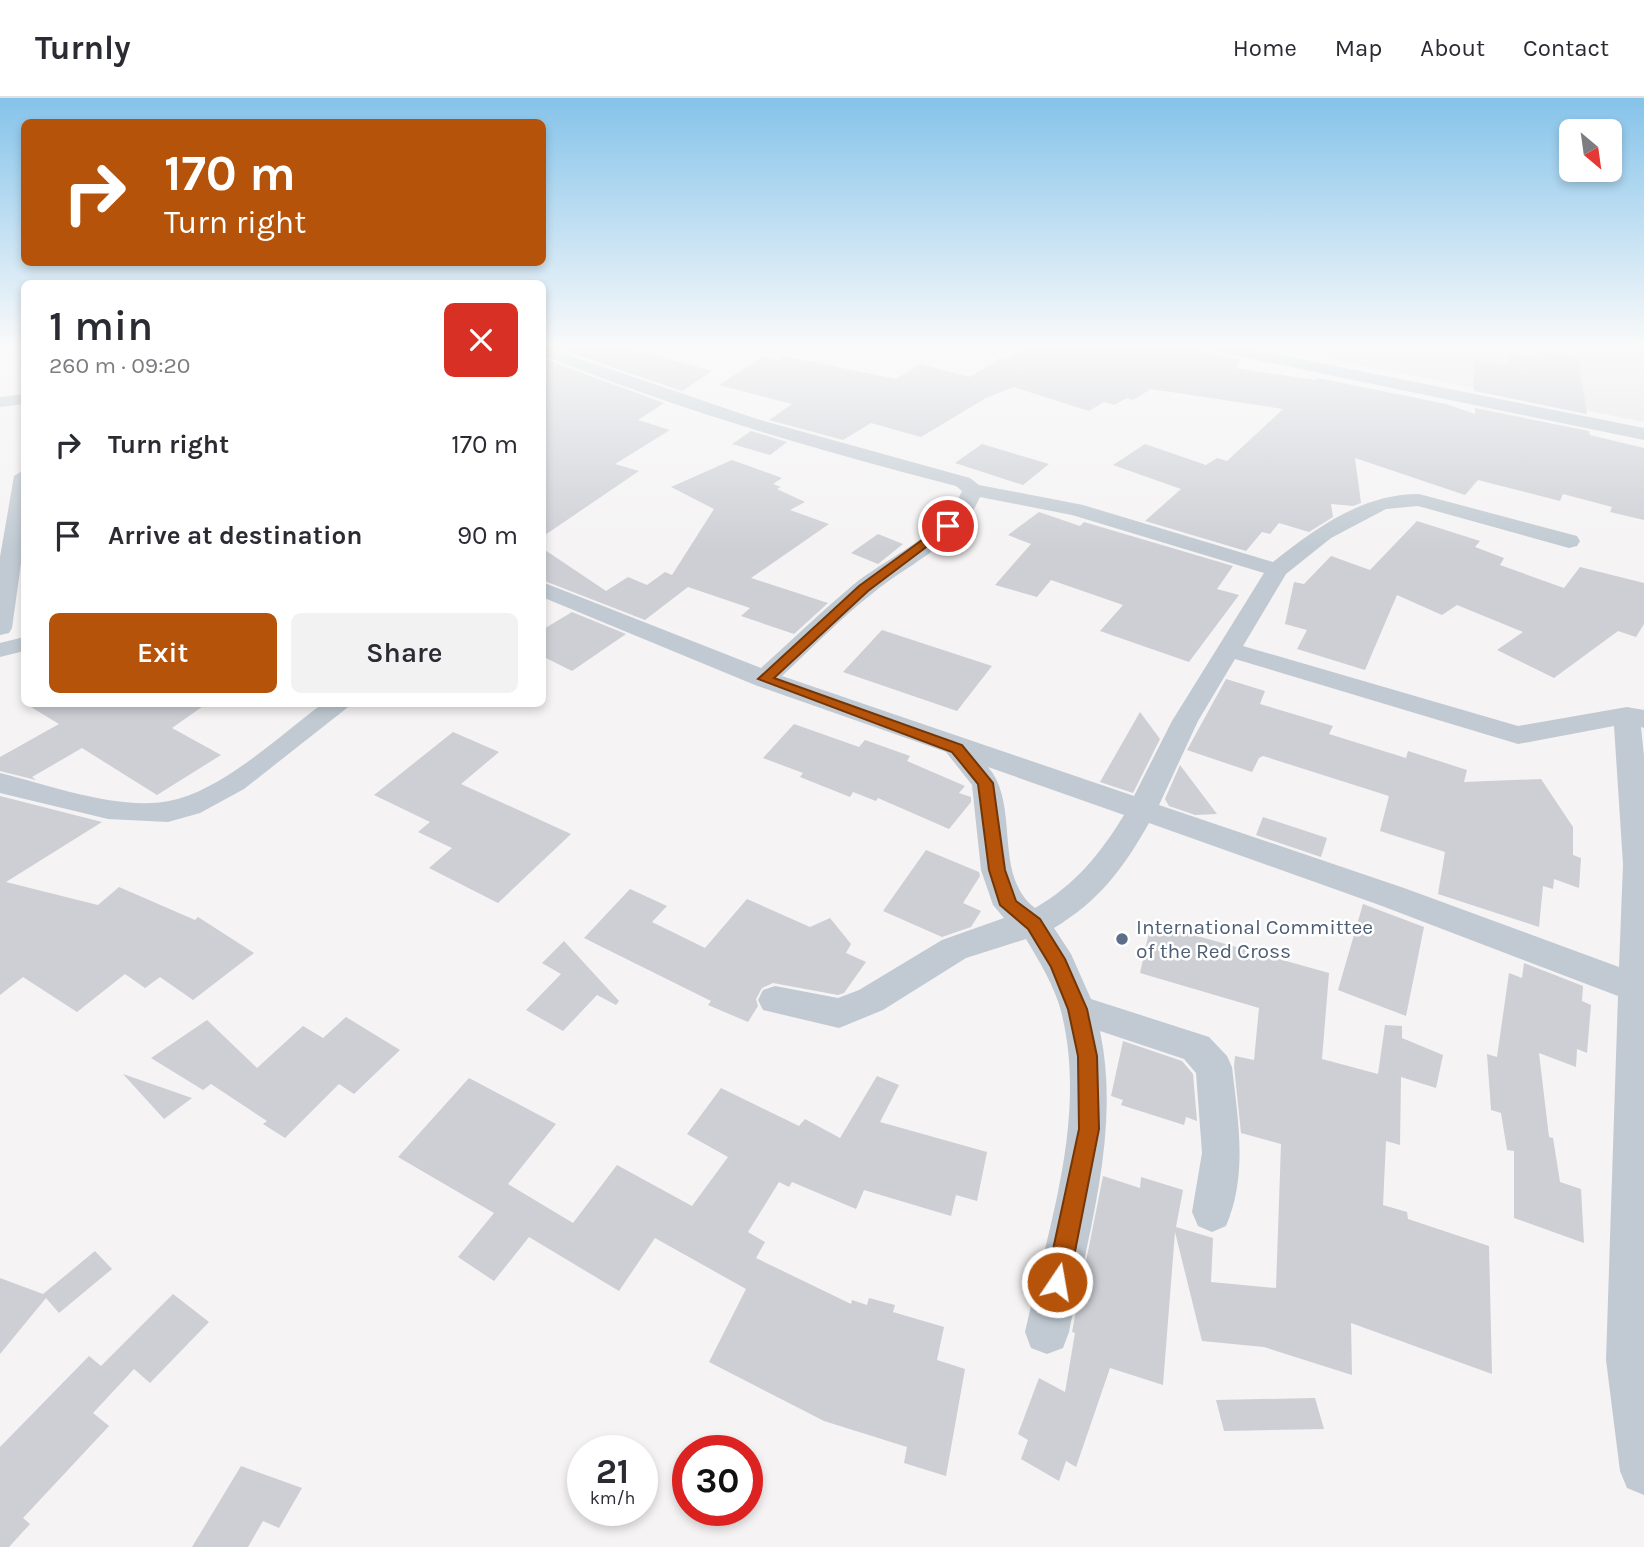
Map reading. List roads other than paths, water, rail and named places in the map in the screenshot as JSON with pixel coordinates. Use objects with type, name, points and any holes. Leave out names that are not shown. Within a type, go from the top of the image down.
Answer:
[{"type":"street","points":[[724,414],[815,444],[963,482],[973,490],[1076,509],[1277,570]]},
{"type":"street","points":[[1544,414],[1644,434]]},
{"type":"street","points":[[764,679],[864,588],[948,526],[971,499],[973,490]]},
{"type":"street","points":[[0,628],[21,495]]},
{"type":"street","points":[[775,1000],[839,1013],[871,1000],[954,950],[999,932],[1034,924],[1073,901],[1115,856],[1141,811],[1185,720],[1277,570],[1323,533],[1396,500],[1419,500],[1569,541]]},
{"type":"street","points":[[546,591],[764,679],[957,748],[1406,901],[1639,986]]},
{"type":"street","points":[[0,649],[21,645]]},
{"type":"street","points":[[1228,649],[1518,736],[1635,717],[1639,986],[1628,1360],[1644,1471]]},
{"type":"street","points":[[0,783],[130,812],[167,812],[214,796],[334,707]]},
{"type":"street","points":[[957,748],[986,783],[997,870],[1009,905],[1034,924],[1059,964],[1078,1009],[1087,1056],[1089,1129],[1046,1332]]},
{"type":"street","points":[[1078,1009],[1196,1048],[1214,1068],[1222,1153],[1212,1212]]},
{"type":"place","name":"International Committee of the Red Cross","points":[[1122,939]]}]
